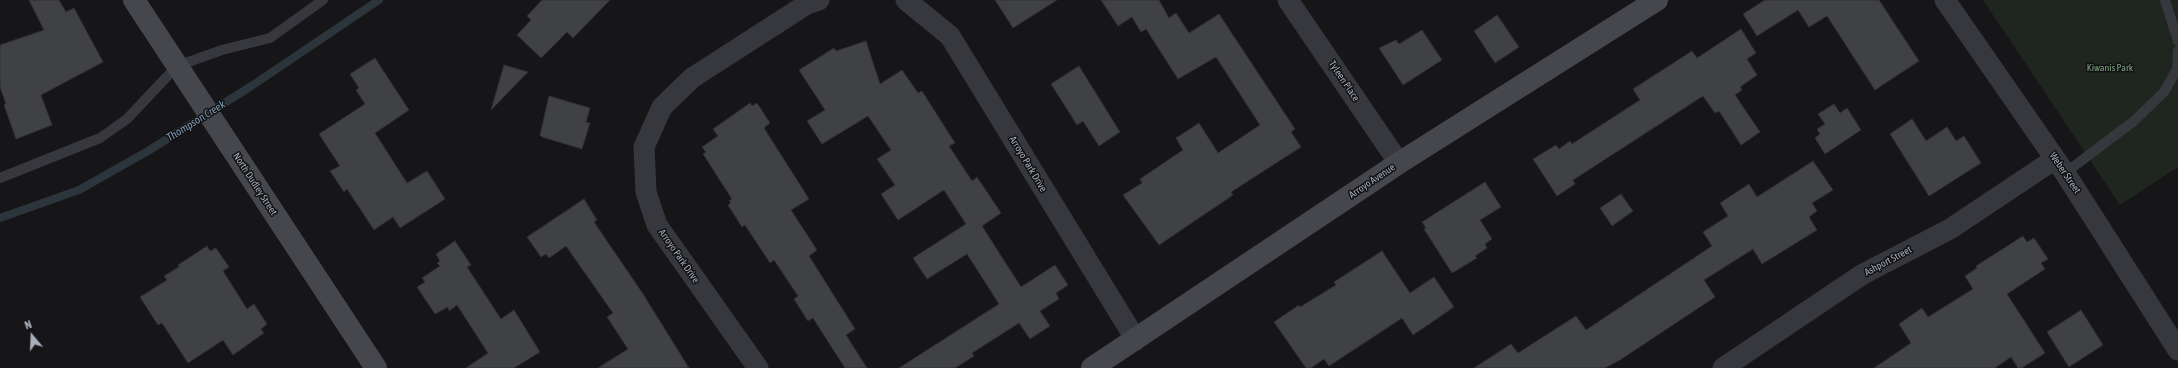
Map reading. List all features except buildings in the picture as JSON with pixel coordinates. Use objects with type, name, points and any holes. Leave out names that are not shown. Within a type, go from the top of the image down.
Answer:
[{"type":"street","name":"North Dudley Street","points":[[134,0],[376,368]]},
{"type":"street","name":"Arroyo Park Drive","points":[[758,368],[657,225],[646,192],[644,147],[662,107],[692,78],[807,4],[819,0]]},
{"type":"street","name":"Arroyo Park Drive","points":[[906,0],[950,36],[1136,340]]},
{"type":"street","name":"Tyleen Place","points":[[1288,0],[1399,163]]},
{"type":"street","name":"Arroyo Avenue","points":[[1092,368],[1399,163],[1657,0]]},
{"type":"street","name":"Weber Street","points":[[1945,0],[2060,166],[2178,350]]},
{"type":"street","name":"Ashport Street","points":[[1723,368],[1863,274],[1950,229],[2060,166]]},
{"type":"lane","points":[[0,178],[100,138],[127,118],[177,66],[222,50],[270,38],[323,0]]},
{"type":"lane","points":[[2165,0],[2178,41]]},
{"type":"lane","points":[[2060,166],[2134,121],[2164,92],[2177,69],[2178,51]]},
{"type":"green space","name":"Kiwanis Park","points":[[1983,0],[2178,0],[2178,167],[2120,205]]},
{"type":"waterway","name":"Thompson Creek","points":[[0,218],[79,190],[148,151],[253,85],[379,0]]}]
